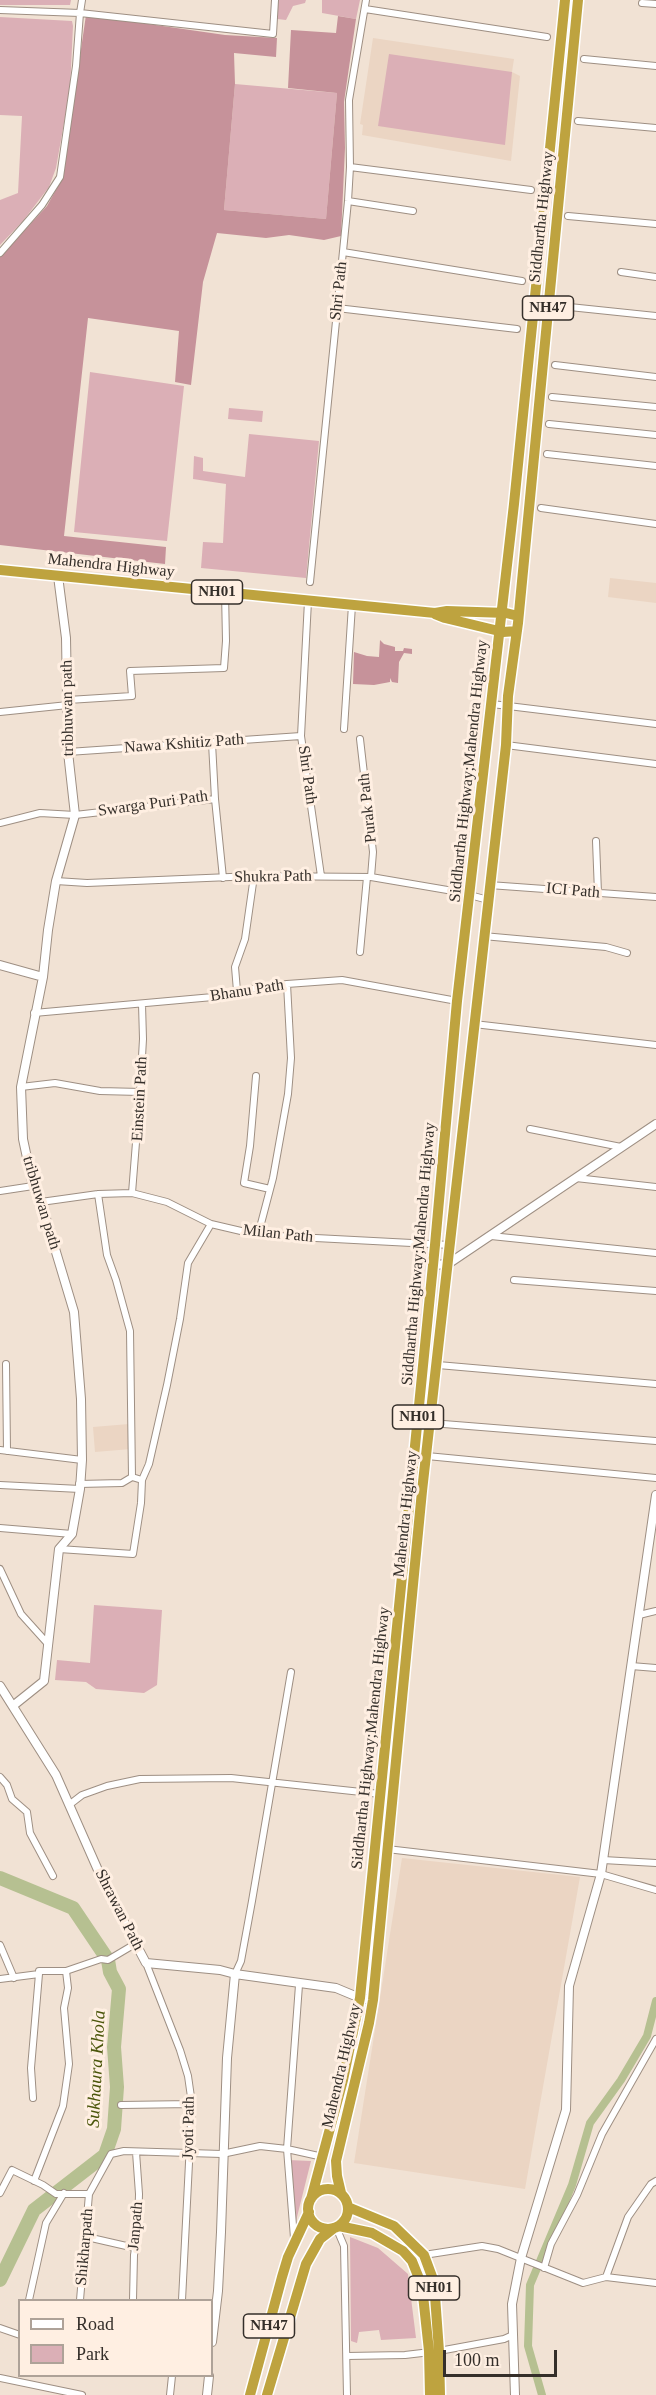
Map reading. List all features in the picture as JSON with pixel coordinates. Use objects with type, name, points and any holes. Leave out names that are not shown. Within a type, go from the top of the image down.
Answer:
[{"type":"highway","name":"Siddhartha Highway","points":[[501,613],[565,0]]},
{"type":"highway","name":"Siddhartha Highway","points":[[518,616],[579,0]]},
{"type":"highway","name":"Mahendra Highway","points":[[0,570],[435,614],[499,630],[516,631]]},
{"type":"highway","name":"Mahendra Highway","points":[[435,614],[447,611],[509,613],[518,616]]},
{"type":"highway","name":"NH47","points":[[499,630],[501,613]]},
{"type":"highway","name":"Siddhartha Highway;Mahendra Highway","points":[[448,1264],[506,745],[508,696],[518,616]]},
{"type":"highway","name":"Siddhartha Highway;Mahendra Highway","points":[[311,2199],[343,2080],[360,1998],[457,1001],[471,895],[499,630]]},
{"type":"highway","name":"Mahendra Highway","points":[[341,2193],[336,2161],[373,2000],[448,1264]]},
{"type":"highway","points":[[311,2199],[322,2190],[341,2193]]},
{"type":"highway","name":"NH01","points":[[341,2193],[348,2207],[394,2226],[424,2255],[434,2282],[434,2351],[430,2395]]},
{"type":"highway","name":"NH01","points":[[311,2199],[309,2212],[318,2226],[372,2233],[403,2251],[412,2261],[422,2286],[440,2395]]},
{"type":"highway","points":[[336,2227],[346,2218],[348,2207]]},
{"type":"highway","name":"NH47","points":[[250,2395],[288,2257],[309,2212]]},
{"type":"highway","name":"NH47","points":[[267,2394],[306,2264],[320,2239],[336,2227]]},
{"type":"street","points":[[0,254],[42,205],[60,177],[76,66],[82,0]]},
{"type":"street","points":[[0,10],[80,13],[273,34],[275,0]]},
{"type":"street","name":"Shri Path","points":[[310,582],[344,252],[350,167],[349,100],[366,0]]},
{"type":"street","points":[[642,3],[656,4]]},
{"type":"street","points":[[365,9],[547,37]]},
{"type":"street","points":[[584,59],[656,66]]},
{"type":"street","points":[[578,121],[656,128]]},
{"type":"street","points":[[350,167],[531,190]]},
{"type":"street","points":[[348,201],[413,211]]},
{"type":"street","points":[[568,216],[656,224]]},
{"type":"street","points":[[344,252],[522,281]]},
{"type":"street","points":[[621,272],[656,277]]},
{"type":"street","points":[[560,306],[656,316]]},
{"type":"street","points":[[337,308],[517,329]]},
{"type":"street","points":[[555,364],[656,377]]},
{"type":"street","points":[[552,397],[656,407]]},
{"type":"street","points":[[549,424],[656,435]]},
{"type":"street","points":[[547,454],[656,466]]},
{"type":"street","points":[[541,508],[656,524]]},
{"type":"street","name":"tribhuwan path","points":[[58,576],[66,638],[68,752],[75,815],[56,881],[43,977],[21,1087],[23,1138],[33,1185],[41,1202],[74,1312],[81,1399],[82,1460],[72,1534]]},
{"type":"street","points":[[0,712],[132,696],[130,671],[224,668],[225,592]]},
{"type":"street","name":"Shri Path","points":[[308,601],[301,736],[321,876]]},
{"type":"street","points":[[345,729],[352,605]]},
{"type":"street","points":[[492,704],[656,724]]},
{"type":"street","name":"Nawa Kshitiz Path","points":[[68,752],[301,736]]},
{"type":"street","name":"Purak Path","points":[[360,739],[373,852],[360,952]]},
{"type":"street","name":"Swarga Puri Path","points":[[0,823],[40,813],[75,815],[215,799],[212,743]]},
{"type":"street","points":[[506,745],[656,764]]},
{"type":"street","points":[[215,799],[223,878]]},
{"type":"street","points":[[596,841],[598,893]]},
{"type":"street","points":[[237,991],[235,967],[245,939],[254,876]]},
{"type":"street","name":"Shukra Path","points":[[56,881],[128,883],[254,876],[369,877],[488,900]]},
{"type":"street","name":"ICI Path","points":[[489,885],[656,897]]},
{"type":"street","points":[[483,936],[606,947],[627,953]]},
{"type":"street","points":[[0,965],[43,977]]},
{"type":"street","name":"Bhanu Path","points":[[34,1013],[213,997],[287,984],[342,980],[457,1001]]},
{"type":"street","points":[[258,1235],[270,1189],[288,1094],[291,1067],[287,984]]},
{"type":"street","name":"Einstein Path","points":[[132,1193],[143,1039],[142,1004]]},
{"type":"street","points":[[474,1024],[656,1045]]},
{"type":"street","points":[[256,1076],[250,1146],[244,1183],[270,1189]]},
{"type":"street","points":[[21,1087],[55,1083],[100,1091],[140,1092]]},
{"type":"street","points":[[433,1265],[448,1264],[656,1124]]},
{"type":"street","points":[[530,1129],[621,1147]]},
{"type":"street","points":[[575,1178],[656,1187]]},
{"type":"street","points":[[0,1191],[33,1185]]},
{"type":"street","name":"Milan Path","points":[[41,1202],[98,1194],[132,1193],[167,1202],[212,1224],[258,1235],[450,1245]]},
{"type":"street","points":[[98,1194],[107,1255],[130,1331],[132,1477]]},
{"type":"street","points":[[59,1549],[133,1554],[142,1480],[149,1464],[167,1385],[188,1263],[212,1224]]},
{"type":"street","points":[[490,1236],[656,1252]]},
{"type":"street","points":[[514,1280],[656,1291]]},
{"type":"street","points":[[6,1364],[3,1451],[82,1460]]},
{"type":"street","points":[[438,1365],[656,1384]]},
{"type":"street","points":[[431,1423],[656,1441]]},
{"type":"street","points":[[427,1456],[656,1478]]},
{"type":"street","points":[[0,1485],[80,1486],[122,1483],[132,1477],[142,1480]]},
{"type":"street","points":[[515,2395],[512,2304],[521,2258],[567,2110],[569,1986],[601,1874],[639,1615],[652,1551],[656,1495]]},
{"type":"street","points":[[0,1528],[72,1534]]},
{"type":"street","points":[[14,1705],[44,1681],[59,1549],[72,1534]]},
{"type":"street","points":[[0,1569],[21,1614],[48,1644]]},
{"type":"street","points":[[639,1615],[656,1611]]},
{"type":"street","points":[[631,1666],[656,1668]]},
{"type":"street","points":[[213,2334],[218,2291],[226,2058],[235,1974],[241,1961],[291,1672]]},
{"type":"street","name":"Shrawan Path","points":[[0,1686],[56,1775],[105,1886],[146,1963],[220,1970],[336,1988],[360,1998],[373,2000]]},
{"type":"street","points":[[0,1777],[7,1785],[12,1799],[27,1812],[30,1833],[53,1876]]},
{"type":"street","points":[[69,1805],[81,1795],[107,1786],[140,1779],[231,1778],[380,1794]]},
{"type":"street","points":[[387,1849],[601,1874],[656,1890]]},
{"type":"street","points":[[603,1860],[656,1863]]},
{"type":"street","points":[[0,1979],[39,1974],[39,1971],[66,1971],[101,1959],[108,1960],[135,1944]]},
{"type":"street","points":[[0,1945],[14,1978]]},
{"type":"street","name":"Jyoti Path","points":[[146,1963],[180,2050],[188,2076],[192,2104],[182,2299]]},
{"type":"street","points":[[34,2181],[63,2106],[69,2064],[64,2007],[68,1989],[66,1971]]},
{"type":"street","points":[[33,2098],[31,2068],[39,1974]]},
{"type":"street","points":[[294,2244],[287,2149],[299,1984]]},
{"type":"street","points":[[544,2268],[551,2244],[577,2195],[602,2134],[656,2039]]},
{"type":"street","points":[[121,2105],[192,2104]]},
{"type":"street","points":[[0,2193],[11,2170],[56,2194],[90,2194],[111,2154],[124,2151],[222,2154],[260,2146],[323,2157]]},
{"type":"street","name":"Janpath","points":[[133,2299],[139,2194],[136,2152]]},
{"type":"street","points":[[606,2277],[628,2217],[651,2184],[656,2181]]},
{"type":"street","points":[[29,2299],[44,2228],[64,2193]]},
{"type":"street","name":"Shikharpath","points":[[80,2299],[90,2194]]},
{"type":"street","points":[[336,2227],[344,2246],[347,2395]]},
{"type":"street","points":[[87,2237],[135,2248]]},
{"type":"street","points":[[424,2255],[482,2246],[498,2249],[583,2283],[606,2277],[656,2283]]},
{"type":"street","points":[[0,2328],[18,2334]]},
{"type":"street","points":[[347,2356],[405,2355],[504,2339],[513,2335]]},
{"type":"street","points":[[170,2395],[171,2377]]},
{"type":"street","points":[[207,2395],[209,2377]]},
{"type":"street","points":[[0,2378],[82,2395]]},
{"type":"shaded area","points":[[86,15],[225,35],[277,38],[276,57],[234,53],[235,84],[224,210],[326,219],[337,93],[288,88],[291,30],[336,33],[338,16],[356,19],[344,102],[345,148],[341,236],[324,240],[289,235],[266,238],[217,233],[203,282],[191,385],[175,382],[179,331],[88,318],[64,536],[166,547],[165,564],[0,545],[0,257],[47,206],[62,179]]},
{"type":"shaded area","points":[[373,38],[514,59],[512,72],[520,76],[511,161],[362,135],[363,125],[360,124]]},
{"type":"shaded area","points":[[610,578],[656,583],[656,603],[608,597]]},
{"type":"shaded area","points":[[380,640],[384,644],[395,647],[395,651],[403,651],[404,648],[412,649],[412,654],[404,653],[399,662],[398,683],[392,682],[390,678],[390,682],[374,685],[353,684],[354,652],[379,657]]},
{"type":"shaded area","points":[[129,1424],[131,1449],[95,1452],[93,1427]]},
{"type":"shaded area","points":[[402,1858],[580,1877],[525,2189],[354,2163]]},
{"type":"green space","points":[[0,0],[71,0],[70,5],[0,5]]},
{"type":"green space","points":[[278,0],[306,0],[305,3],[293,6],[286,20],[277,19]]},
{"type":"green space","points":[[322,0],[360,0],[356,19],[322,13]]},
{"type":"green space","points":[[0,17],[72,21],[73,26],[70,89],[56,168],[49,187],[23,221],[0,245],[0,200],[18,193],[22,116],[0,115]]},
{"type":"green space","points":[[389,54],[512,72],[505,145],[378,126]]},
{"type":"green space","points":[[235,84],[337,93],[326,219],[224,210]]},
{"type":"green space","points":[[90,372],[184,386],[167,541],[74,532]]},
{"type":"green space","points":[[229,408],[263,411],[262,422],[228,419]]},
{"type":"green space","points":[[249,434],[319,441],[306,578],[201,568],[203,542],[223,543],[226,484],[193,479],[194,456],[203,458],[203,471],[245,477]]},
{"type":"green space","points":[[94,1605],[162,1610],[157,1685],[144,1693],[96,1689],[86,1682],[55,1680],[57,1660],[90,1663]]},
{"type":"green space","points":[[288,2160],[311,2161],[295,2225]]},
{"type":"green space","points":[[350,2237],[378,2248],[408,2274],[416,2338],[381,2340],[379,2330],[359,2332],[357,2343],[351,2341]]},
{"type":"waterway","name":"Sukhaura Khola","points":[[0,1878],[73,1908],[108,1960],[110,1972],[119,1989],[114,2047],[117,2087],[114,2129],[105,2155],[34,2210],[0,2280]]},
{"type":"waterway","points":[[542,2395],[528,2346],[530,2285],[572,2185],[590,2123],[621,2080],[647,2036],[656,2001]]}]
